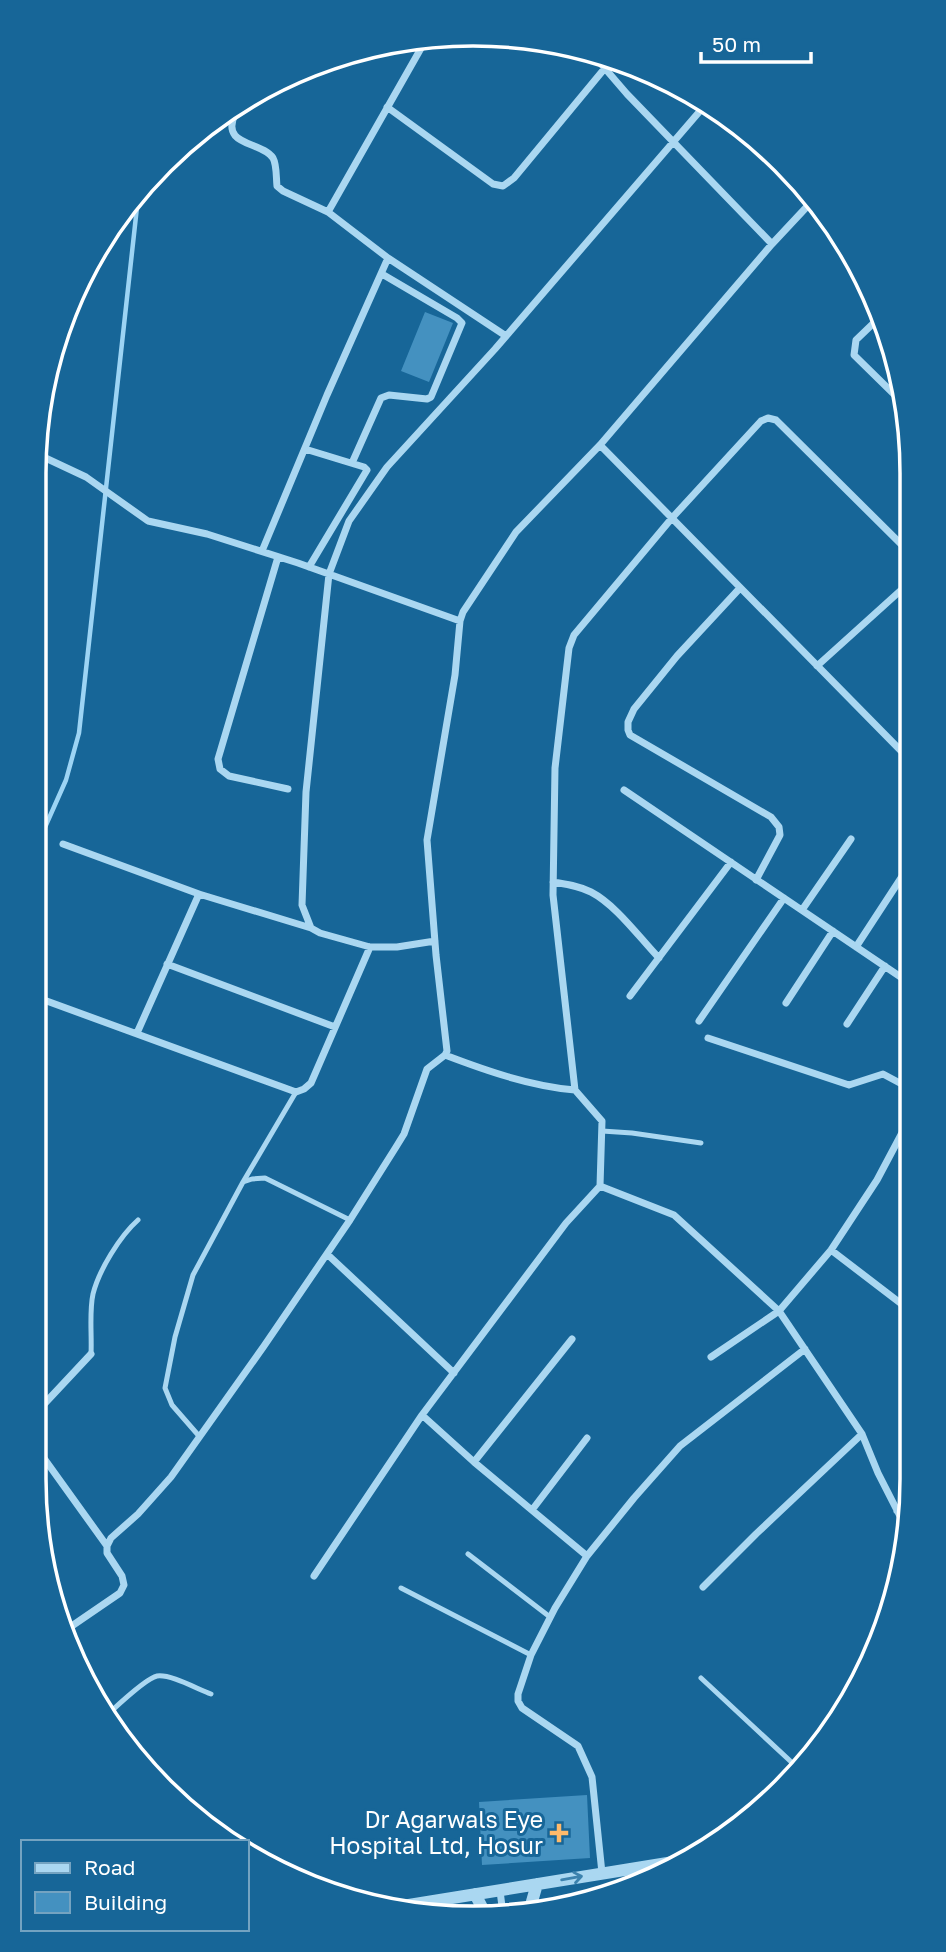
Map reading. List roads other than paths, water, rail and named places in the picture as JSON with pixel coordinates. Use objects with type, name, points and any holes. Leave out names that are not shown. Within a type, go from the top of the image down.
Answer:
[{"type":"street","points":[[328,212],[421,49]]},
{"type":"street","points":[[387,107],[493,184],[503,186],[514,178],[605,68],[772,244]]},
{"type":"street","points":[[311,928],[302,905],[306,792],[329,573],[349,521],[376,481],[506,336],[700,111]]},
{"type":"street","points":[[232,120],[237,139],[275,160],[277,186],[328,212],[388,258],[506,336]]},
{"type":"street","points":[[72,1626],[120,1593],[124,1585],[122,1576],[107,1553],[111,1538],[138,1514],[171,1477],[264,1346],[350,1220],[404,1134],[427,1069],[447,1051],[427,840],[463,612],[516,533],[600,445],[807,207]]},
{"type":"street","points":[[262,551],[388,258]]},
{"type":"street","points":[[352,463],[381,398],[389,395],[427,400],[431,397],[462,323],[382,274]]},
{"type":"street","points":[[873,323],[856,340],[854,355],[893,393]]},
{"type":"street","points":[[314,1576],[422,1415],[566,1223],[600,1186],[602,1121],[575,1090],[553,895],[555,768],[569,648],[574,635],[672,518],[761,421],[768,418],[776,419],[900,543]]},
{"type":"street","points":[[600,445],[900,750]]},
{"type":"street","points":[[304,449],[364,467],[367,473],[309,566]]},
{"type":"street","points":[[46,458],[86,477],[148,520],[207,534],[309,566],[460,621]]},
{"type":"street","points":[[278,556],[218,760],[220,769],[229,776],[288,789]]},
{"type":"street","points":[[740,588],[677,656],[634,709],[628,722],[628,730],[630,735],[771,817],[779,827],[780,835],[756,880]]},
{"type":"street","points":[[817,666],[900,590]]},
{"type":"street","points":[[624,790],[900,977]]},
{"type":"street","points":[[802,911],[851,839]]},
{"type":"street","points":[[63,844],[199,894],[369,947],[397,947],[435,941]]},
{"type":"street","points":[[631,996],[731,862]]},
{"type":"street","points":[[856,947],[900,880]]},
{"type":"street","points":[[553,883],[572,885],[590,892],[609,905],[659,958]]},
{"type":"street","points":[[137,1033],[199,894]]},
{"type":"street","points":[[699,1021],[784,898]]},
{"type":"street","points":[[786,1003],[833,932]]},
{"type":"street","points":[[46,1001],[296,1092],[311,1083],[369,947]]},
{"type":"street","points":[[167,964],[335,1027]]},
{"type":"street","points":[[847,1024],[885,966]]},
{"type":"street","points":[[708,1038],[849,1085],[883,1074],[900,1082]]},
{"type":"street","points":[[445,1055],[548,1088],[575,1090]]},
{"type":"street","points":[[711,1357],[779,1311],[831,1250],[877,1181],[900,1137]]},
{"type":"street","points":[[600,1186],[674,1215],[779,1311],[862,1434],[899,1514]]},
{"type":"street","points":[[831,1250],[900,1303]]},
{"type":"street","points":[[327,1254],[454,1373]]},
{"type":"street","points":[[474,1462],[572,1339]]},
{"type":"street","points":[[602,1873],[592,1777],[578,1746],[522,1708],[519,1701],[518,1694],[531,1655],[550,1617],[587,1556],[680,1446],[805,1349]]},
{"type":"street","points":[[46,1402],[91,1354]]},
{"type":"street","points":[[422,1415],[587,1556]]},
{"type":"street","points":[[703,1587],[862,1434]]},
{"type":"street","points":[[532,1510],[587,1438]]},
{"type":"street","points":[[46,1461],[107,1546]]},
{"type":"street","points":[[419,1903],[657,1864]]},
{"type":"street","points":[[532,1902],[537,1884]]},
{"type":"street","points":[[500,1891],[502,1906]]},
{"type":"street","points":[[475,1894],[481,1906]]},
{"type":"lane","points":[[200,1436],[172,1405],[164,1388],[175,1337],[193,1275],[296,1092]]},
{"type":"lane","points":[[602,1131],[702,1143]]},
{"type":"lane","points":[[243,1182],[265,1178],[350,1220]]},
{"type":"lane","points":[[91,1354],[94,1291],[119,1241],[138,1220]]},
{"type":"lane","points":[[468,1555],[550,1617]]},
{"type":"lane","points":[[401,1588],[531,1655]]},
{"type":"lane","points":[[113,1710],[156,1676],[169,1677],[211,1694]]},
{"type":"lane","points":[[701,1678],[792,1763]]},
{"type":"waterway","points":[[46,825],[66,780],[79,733],[137,210]]},
{"type":"place","name":"Dr Agarwals Eye Hospital Ltd, Hosur","points":[[559,1833]]}]
